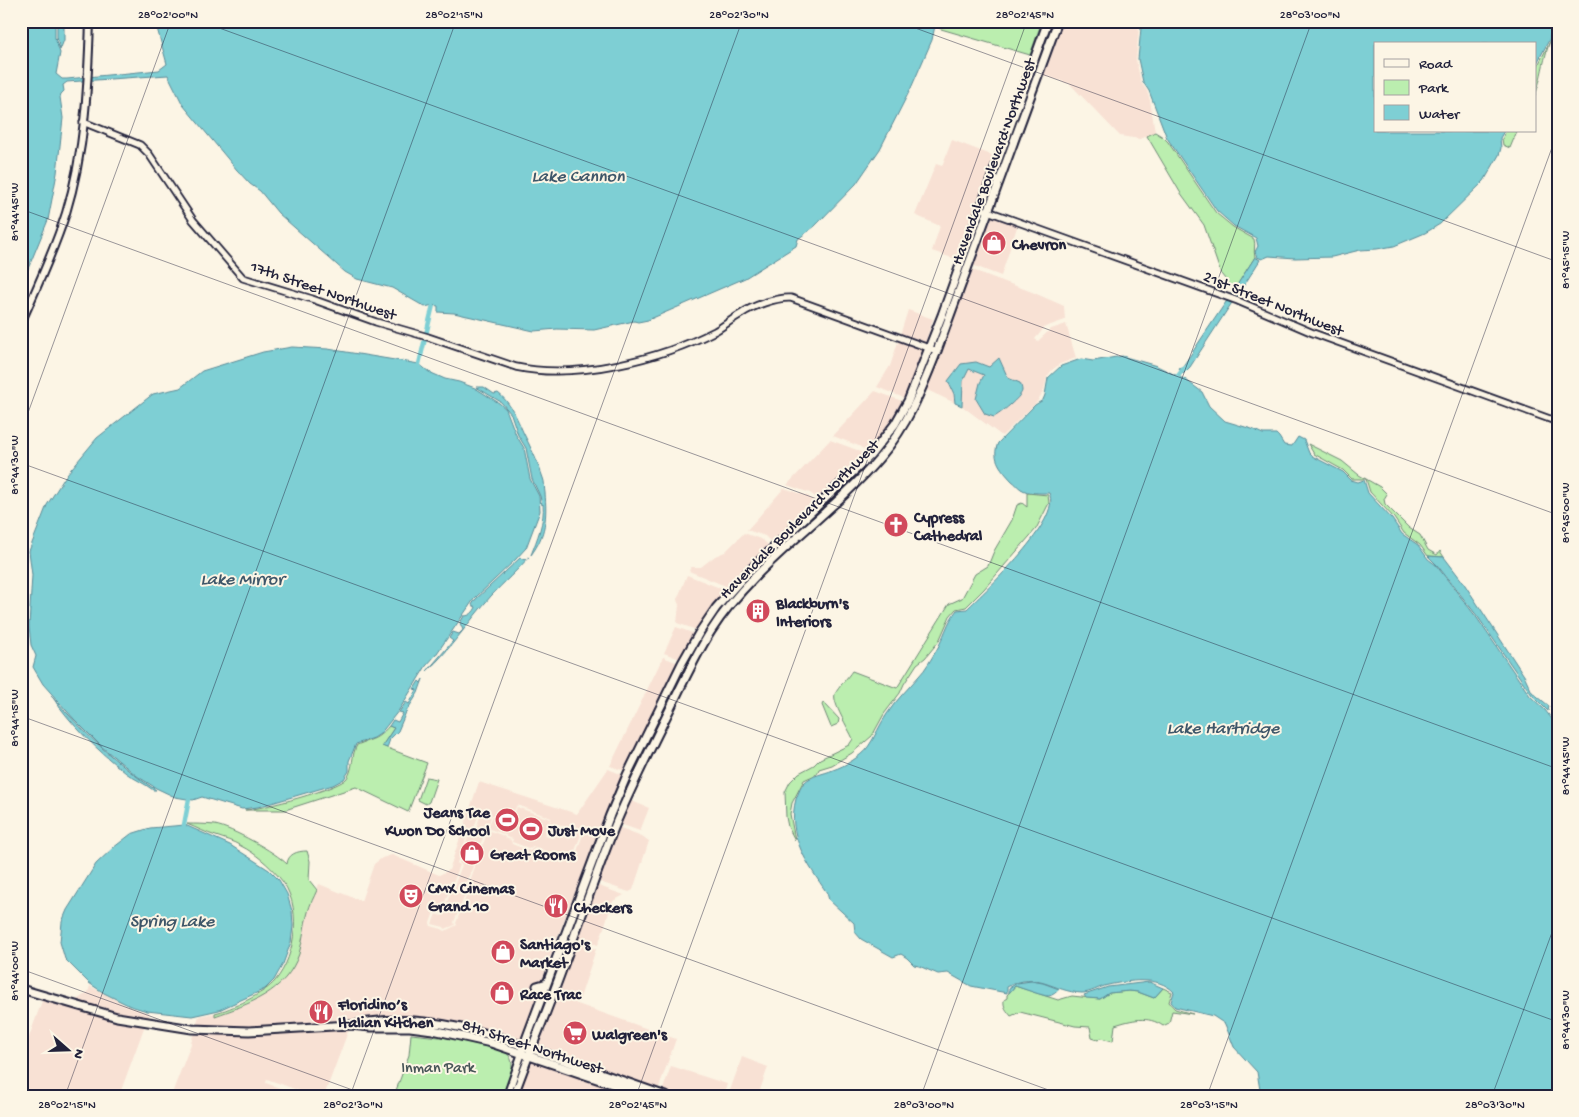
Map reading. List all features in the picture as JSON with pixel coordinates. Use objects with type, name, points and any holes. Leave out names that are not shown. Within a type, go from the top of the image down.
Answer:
[{"type":"main road","points":[[21,322],[53,250],[66,213],[77,169],[88,79],[90,21]]},
{"type":"main road","name":"Havendale Boulevard Northwest","points":[[527,1051],[542,997],[603,832],[627,774],[698,633],[730,591],[747,573],[854,472],[883,441],[908,401],[930,348],[1048,21]]},
{"type":"main road","name":"Havendale Boulevard Northwest","points":[[527,1051],[573,939],[616,824],[691,667],[712,629],[729,606],[753,580],[881,456],[903,426],[916,403],[937,351],[1058,21]]},
{"type":"main road","points":[[1042,38],[1050,41]]},
{"type":"main road","points":[[712,629],[717,616],[729,599],[730,591]]},
{"type":"main road","points":[[635,782],[634,772],[639,750]]},
{"type":"main road","points":[[627,774],[630,778],[629,795]]},
{"type":"main road","points":[[585,879],[594,882]]},
{"type":"main road","points":[[564,936],[573,939]]},
{"type":"main road","name":"8th Street Northwest","points":[[21,989],[104,1014],[135,1021],[192,1029],[249,1031],[350,1025],[370,1021],[396,1020],[443,1024],[488,1034],[624,1089],[647,1096]]},
{"type":"main road","points":[[410,1027],[437,1027],[443,1024]]},
{"type":"main road","name":"8th Street Northwest","points":[[350,1025],[410,1027],[478,1038],[527,1051],[663,1094]]},
{"type":"main road","points":[[507,1096],[527,1051]]},
{"type":"main road","points":[[514,1096],[527,1051]]},
{"type":"main road","points":[[624,1089],[663,1094]]},
{"type":"street","name":"17th Street Northwest","points":[[84,122],[140,145],[193,220],[243,278],[426,336],[516,367],[528,370],[558,371],[586,369],[628,362],[703,337],[745,311],[778,299],[791,298],[937,351]]},
{"type":"street","name":"21st Street Northwest","points":[[980,208],[1226,296],[1313,334],[1558,422]]},
{"type":"shaded area","points":[[1062,21],[1136,21],[1139,28],[1136,60],[1141,82],[1150,100],[1155,132],[1140,139],[1120,136],[1070,84],[1042,75]]},
{"type":"shaded area","points":[[952,140],[994,156],[955,259],[932,251],[940,226],[915,215],[936,164],[942,166]]},
{"type":"shaded area","points":[[991,214],[1018,224],[1001,276],[972,265]]},
{"type":"shaded area","points":[[970,269],[1064,306],[1065,320],[1045,327],[1035,339],[1038,341],[1051,329],[1066,324],[1076,358],[1060,364],[1052,370],[1047,377],[1044,390],[1037,402],[1002,436],[962,406],[963,381],[969,369],[984,375],[980,383],[1013,401],[1020,395],[1008,379],[999,359],[989,367],[976,362],[948,381],[954,394],[955,403],[927,390]]},
{"type":"shaded area","points":[[908,310],[933,319],[925,344],[900,335]]},
{"type":"shaded area","points":[[899,339],[924,348],[904,398],[877,387],[890,366]]},
{"type":"shaded area","points":[[875,391],[902,401],[886,430],[867,452],[859,446],[833,436]]},
{"type":"shaded area","points":[[830,440],[864,454],[818,499],[810,493],[787,485]]},
{"type":"shaded area","points":[[784,488],[808,496],[815,502],[772,543],[765,536],[747,530]]},
{"type":"shaded area","points":[[744,533],[763,540],[769,546],[728,587],[689,571],[691,567],[701,567],[715,556],[725,552]]},
{"type":"shaded area","points":[[687,575],[725,590],[697,630],[677,623],[679,605],[677,600]]},
{"type":"shaded area","points":[[676,627],[695,634],[680,659],[664,653]]},
{"type":"shaded area","points":[[663,657],[678,663],[625,771],[610,766]]},
{"type":"shaded area","points":[[608,769],[623,775],[556,941],[523,1034],[525,1036],[522,1044],[458,1025],[349,1023],[249,1029],[195,1028],[199,1016],[215,1013],[216,1016],[246,1005],[276,988],[290,971],[298,955],[308,911],[319,884],[361,901],[374,864],[382,858],[392,855],[439,875],[449,870],[479,782],[577,814]],"holes":[[[517,805],[551,818],[547,834],[552,836],[558,824],[584,831],[574,860],[572,861],[533,848],[530,851],[512,844],[511,840],[488,830],[474,865],[475,867],[468,886],[469,889],[456,923],[457,925],[445,931],[431,926],[430,923],[434,912],[441,914],[450,882],[454,881],[460,865],[457,863],[468,834],[472,834],[479,813],[482,812],[491,816],[498,812],[504,814],[503,817],[510,820]]]},
{"type":"shaded area","points":[[629,800],[649,808],[640,831],[620,824]]},
{"type":"shaded area","points":[[517,807],[550,819],[545,836],[553,838],[558,826],[571,830],[568,841],[573,828],[582,832],[572,859],[532,846],[531,849],[512,842],[513,839],[506,837],[506,835],[487,828],[475,860],[473,859],[471,865],[473,866],[465,887],[468,888],[454,922],[455,925],[445,929],[444,927],[432,924],[436,914],[442,916],[450,894],[448,893],[452,883],[455,883],[462,865],[459,863],[469,835],[473,836],[481,814],[491,817],[489,823],[493,816],[496,817],[498,813],[502,815],[501,818],[511,822]]},
{"type":"shaded area","points":[[618,827],[642,836],[649,841],[633,890],[629,892],[597,881]]},
{"type":"shaded area","points":[[596,885],[624,895],[613,901],[598,945],[577,938]]},
{"type":"shaded area","points":[[575,942],[596,949],[579,1001],[557,993]]},
{"type":"shaded area","points":[[90,986],[129,1007],[150,1013],[147,1021],[74,1002],[88,992]]},
{"type":"shaded area","points":[[21,991],[145,1025],[119,1096],[21,1096],[21,1059],[42,1001],[21,994]]},
{"type":"shaded area","points":[[555,996],[676,1039],[658,1090],[535,1048]]},
{"type":"shaded area","points":[[361,1028],[349,1029],[324,1096],[314,1096],[267,1079],[266,1083],[301,1096],[171,1096],[191,1044],[194,1031]]},
{"type":"shaded area","points":[[742,1057],[768,1067],[758,1096],[728,1096]]},
{"type":"shaded area","points":[[530,1058],[641,1096],[516,1096]]},
{"type":"shaded area","points":[[671,1066],[727,1084],[723,1096],[671,1096],[662,1092]]},
{"type":"green space","points":[[936,21],[1042,21],[1030,55],[941,29],[936,26]]},
{"type":"green space","points":[[1548,21],[1558,21],[1558,28],[1552,37],[1553,31],[1548,26]]},
{"type":"green space","points":[[1549,44],[1536,93],[1536,69]]},
{"type":"green space","points":[[1155,132],[1168,142],[1216,213],[1233,227],[1254,239],[1255,257],[1234,290],[1221,274],[1204,225],[1180,192],[1147,136]]},
{"type":"green space","points":[[1506,132],[1517,132],[1510,148],[1503,145],[1502,139]]},
{"type":"green space","points":[[1308,444],[1342,461],[1366,479],[1352,479],[1343,470],[1314,454]]},
{"type":"green space","points":[[1366,479],[1380,487],[1387,494],[1384,499],[1385,504],[1409,528],[1420,535],[1428,550],[1437,555],[1440,551],[1444,557],[1428,556],[1420,545],[1404,533],[1394,518],[1370,492]]},
{"type":"green space","points":[[1027,493],[1048,495],[1049,503],[1036,529],[984,589],[966,607],[956,609],[950,616],[939,641],[925,658],[917,664],[872,736],[852,753],[832,765],[819,769],[817,774],[804,780],[792,803],[790,814],[795,840],[788,827],[786,817],[785,792],[790,782],[799,773],[814,765],[820,759],[849,745],[853,739],[836,703],[836,692],[852,671],[897,688],[949,604],[962,598],[975,574],[988,566],[994,551],[1012,520],[1017,505],[1022,503],[1027,507]]},
{"type":"green space","points":[[823,703],[839,719],[838,724],[831,727],[822,705]]},
{"type":"green space","points":[[389,726],[394,728],[382,746],[427,763],[408,812],[356,787],[285,810],[245,810],[299,798],[330,788],[341,782],[349,774],[357,745],[377,737]]},
{"type":"green space","points":[[426,777],[437,779],[429,802],[426,804],[418,800]]},
{"type":"green space","points":[[187,824],[215,825],[242,835],[287,864],[289,858],[294,854],[307,851],[310,861],[309,880],[317,890],[308,912],[299,954],[285,978],[265,995],[241,1007],[215,1016],[215,1013],[256,996],[275,981],[288,957],[292,944],[294,914],[287,888],[262,860],[235,843]]},
{"type":"green space","points":[[1015,986],[1058,1000],[1072,996],[1100,999],[1109,993],[1129,991],[1154,998],[1163,988],[1172,992],[1169,1002],[1175,1009],[1193,1014],[1172,1011],[1169,1023],[1163,1026],[1151,1020],[1133,1020],[1121,1023],[1115,1025],[1113,1041],[1101,1038],[1098,1040],[1092,1038],[1090,1027],[1075,1026],[1020,1012],[1011,1016],[1005,1007],[1004,1000]]},
{"type":"green space","name":"Inman Park","points":[[411,1034],[458,1039],[505,1052],[512,1061],[512,1067],[502,1096],[394,1096],[409,1055]]},
{"type":"water","name":"Lake Cannon","points":[[21,21],[55,21],[55,38],[60,53],[56,74],[62,79],[67,79],[159,70],[167,64],[155,21],[936,21],[932,40],[911,88],[880,149],[856,184],[815,226],[798,239],[796,246],[745,278],[648,320],[634,321],[594,330],[557,329],[534,331],[454,313],[438,312],[438,306],[425,307],[392,288],[357,279],[345,272],[278,213],[260,191],[250,184],[237,170],[183,105],[168,75],[67,82],[63,85],[64,91],[60,97],[63,118],[57,173],[48,220],[21,286]]},
{"type":"water","points":[[57,21],[64,21],[64,40],[60,50],[57,37]]},
{"type":"water","points":[[1138,21],[1546,21],[1546,27],[1551,31],[1549,40],[1536,65],[1536,42],[1374,42],[1374,132],[1503,132],[1500,138],[1501,148],[1499,155],[1484,181],[1440,224],[1425,233],[1394,246],[1360,250],[1332,257],[1295,258],[1269,256],[1262,259],[1257,257],[1255,252],[1258,246],[1256,238],[1234,226],[1217,211],[1167,138],[1149,91],[1143,82],[1138,59],[1141,28]]},
{"type":"water","points":[[1255,257],[1260,260],[1236,298],[1230,296]]},
{"type":"water","points":[[1228,299],[1233,301],[1190,367],[1183,374],[1179,368],[1183,366]]},
{"type":"water","name":"Lake Mirror","points":[[292,347],[328,349],[419,364],[429,372],[445,379],[475,388],[499,403],[506,409],[516,435],[524,448],[530,479],[539,496],[540,511],[526,548],[474,599],[426,666],[399,710],[380,734],[356,744],[349,761],[349,771],[344,779],[333,785],[258,807],[242,809],[202,797],[193,800],[175,797],[137,776],[102,747],[43,684],[33,667],[36,656],[31,645],[29,626],[32,575],[29,551],[47,505],[67,474],[97,438],[153,394],[180,388],[202,371],[263,352]]},
{"type":"water","name":"Lake Hartridge","points":[[1122,356],[1157,366],[1186,380],[1202,392],[1209,406],[1225,421],[1263,434],[1276,434],[1284,445],[1292,446],[1298,437],[1304,440],[1312,456],[1343,472],[1351,480],[1358,482],[1364,480],[1368,493],[1392,519],[1402,534],[1418,545],[1428,559],[1436,565],[1477,618],[1530,696],[1545,710],[1558,727],[1558,1096],[1263,1096],[1257,1072],[1234,1047],[1225,1024],[1213,1016],[1175,1007],[1171,1002],[1174,992],[1160,983],[1151,981],[1124,982],[1082,993],[1072,992],[1036,981],[1018,982],[1007,987],[1007,993],[971,986],[948,973],[938,974],[914,965],[901,954],[893,957],[861,939],[855,932],[854,923],[829,900],[827,893],[806,860],[796,837],[794,812],[796,799],[801,787],[811,778],[842,766],[865,751],[898,699],[926,667],[957,610],[967,609],[1005,571],[1034,537],[1045,520],[1050,505],[1049,493],[1027,492],[1012,481],[1001,468],[997,459],[996,449],[998,443],[1035,405],[1043,400],[1048,378],[1061,366],[1081,359],[1093,361]]},
{"type":"water","points":[[999,358],[1008,378],[1020,383],[1021,394],[994,417],[985,414],[976,399],[984,375],[969,369],[963,381],[962,406],[955,403],[954,394],[948,381],[961,364],[976,362],[989,367]]},
{"type":"water","points":[[476,387],[484,387],[494,394],[498,393],[510,406],[534,454],[544,480],[546,510],[543,533],[531,555],[540,530],[543,504],[532,479],[526,448],[518,435],[511,414],[501,402]]},
{"type":"water","points":[[1428,556],[1444,557],[1463,582],[1525,677],[1532,692],[1549,706],[1548,711],[1532,695],[1478,617]]},
{"type":"water","points":[[529,557],[491,596],[452,644],[427,671],[453,641],[449,638],[453,632],[459,634],[463,630],[460,623],[464,616],[474,611],[476,607],[472,605],[475,600],[520,558],[525,560]]},
{"type":"water","points":[[423,679],[418,693],[406,712],[398,731],[390,739],[387,748],[382,746],[394,728],[389,726],[393,720],[398,722],[403,713],[399,712],[406,702],[409,704],[417,690],[414,689],[419,681],[421,683]]},
{"type":"water","points":[[51,695],[100,746],[156,790],[129,775],[105,756],[76,727]]},
{"type":"water","name":"Spring Lake","points":[[185,825],[230,845],[269,870],[279,880],[287,894],[292,911],[293,926],[291,942],[283,964],[274,980],[265,989],[219,1010],[192,1016],[147,1011],[130,1006],[104,993],[89,983],[65,959],[60,942],[62,922],[67,910],[96,864],[113,848],[131,834],[150,828]]},
{"type":"water","points":[[1031,981],[1059,989],[1047,996],[1015,986],[1009,993],[1009,988],[1017,983]]},
{"type":"water","points":[[1149,982],[1163,988],[1154,998],[1129,991],[1109,993],[1100,999],[1086,998],[1084,995],[1108,987]]},
{"type":"waterway","points":[[419,364],[433,305]]},
{"type":"waterway","points":[[1178,376],[1185,367]]},
{"type":"waterway","points":[[184,825],[189,799]]},
{"type":"place","name":"Chevron","points":[[994,243]]},
{"type":"place","name":"Cypress Cathedral","points":[[896,525]]},
{"type":"place","name":"Blackburn's Interiors","points":[[758,611]]},
{"type":"place","name":"Jeans Tae Kwon Do School","points":[[507,820]]},
{"type":"place","name":"Just Move","points":[[531,829]]},
{"type":"place","name":"Great Rooms","points":[[472,853]]},
{"type":"place","name":"CMX Cinemas Grand 10","points":[[411,896]]},
{"type":"place","name":"Checkers","points":[[556,906]]},
{"type":"place","name":"Santiago's Market","points":[[503,952]]},
{"type":"place","name":"Race Trac","points":[[502,993]]},
{"type":"place","name":"Floridino’s Italian Kitchen","points":[[321,1012]]},
{"type":"place","name":"Walgreen's","points":[[575,1033]]}]
